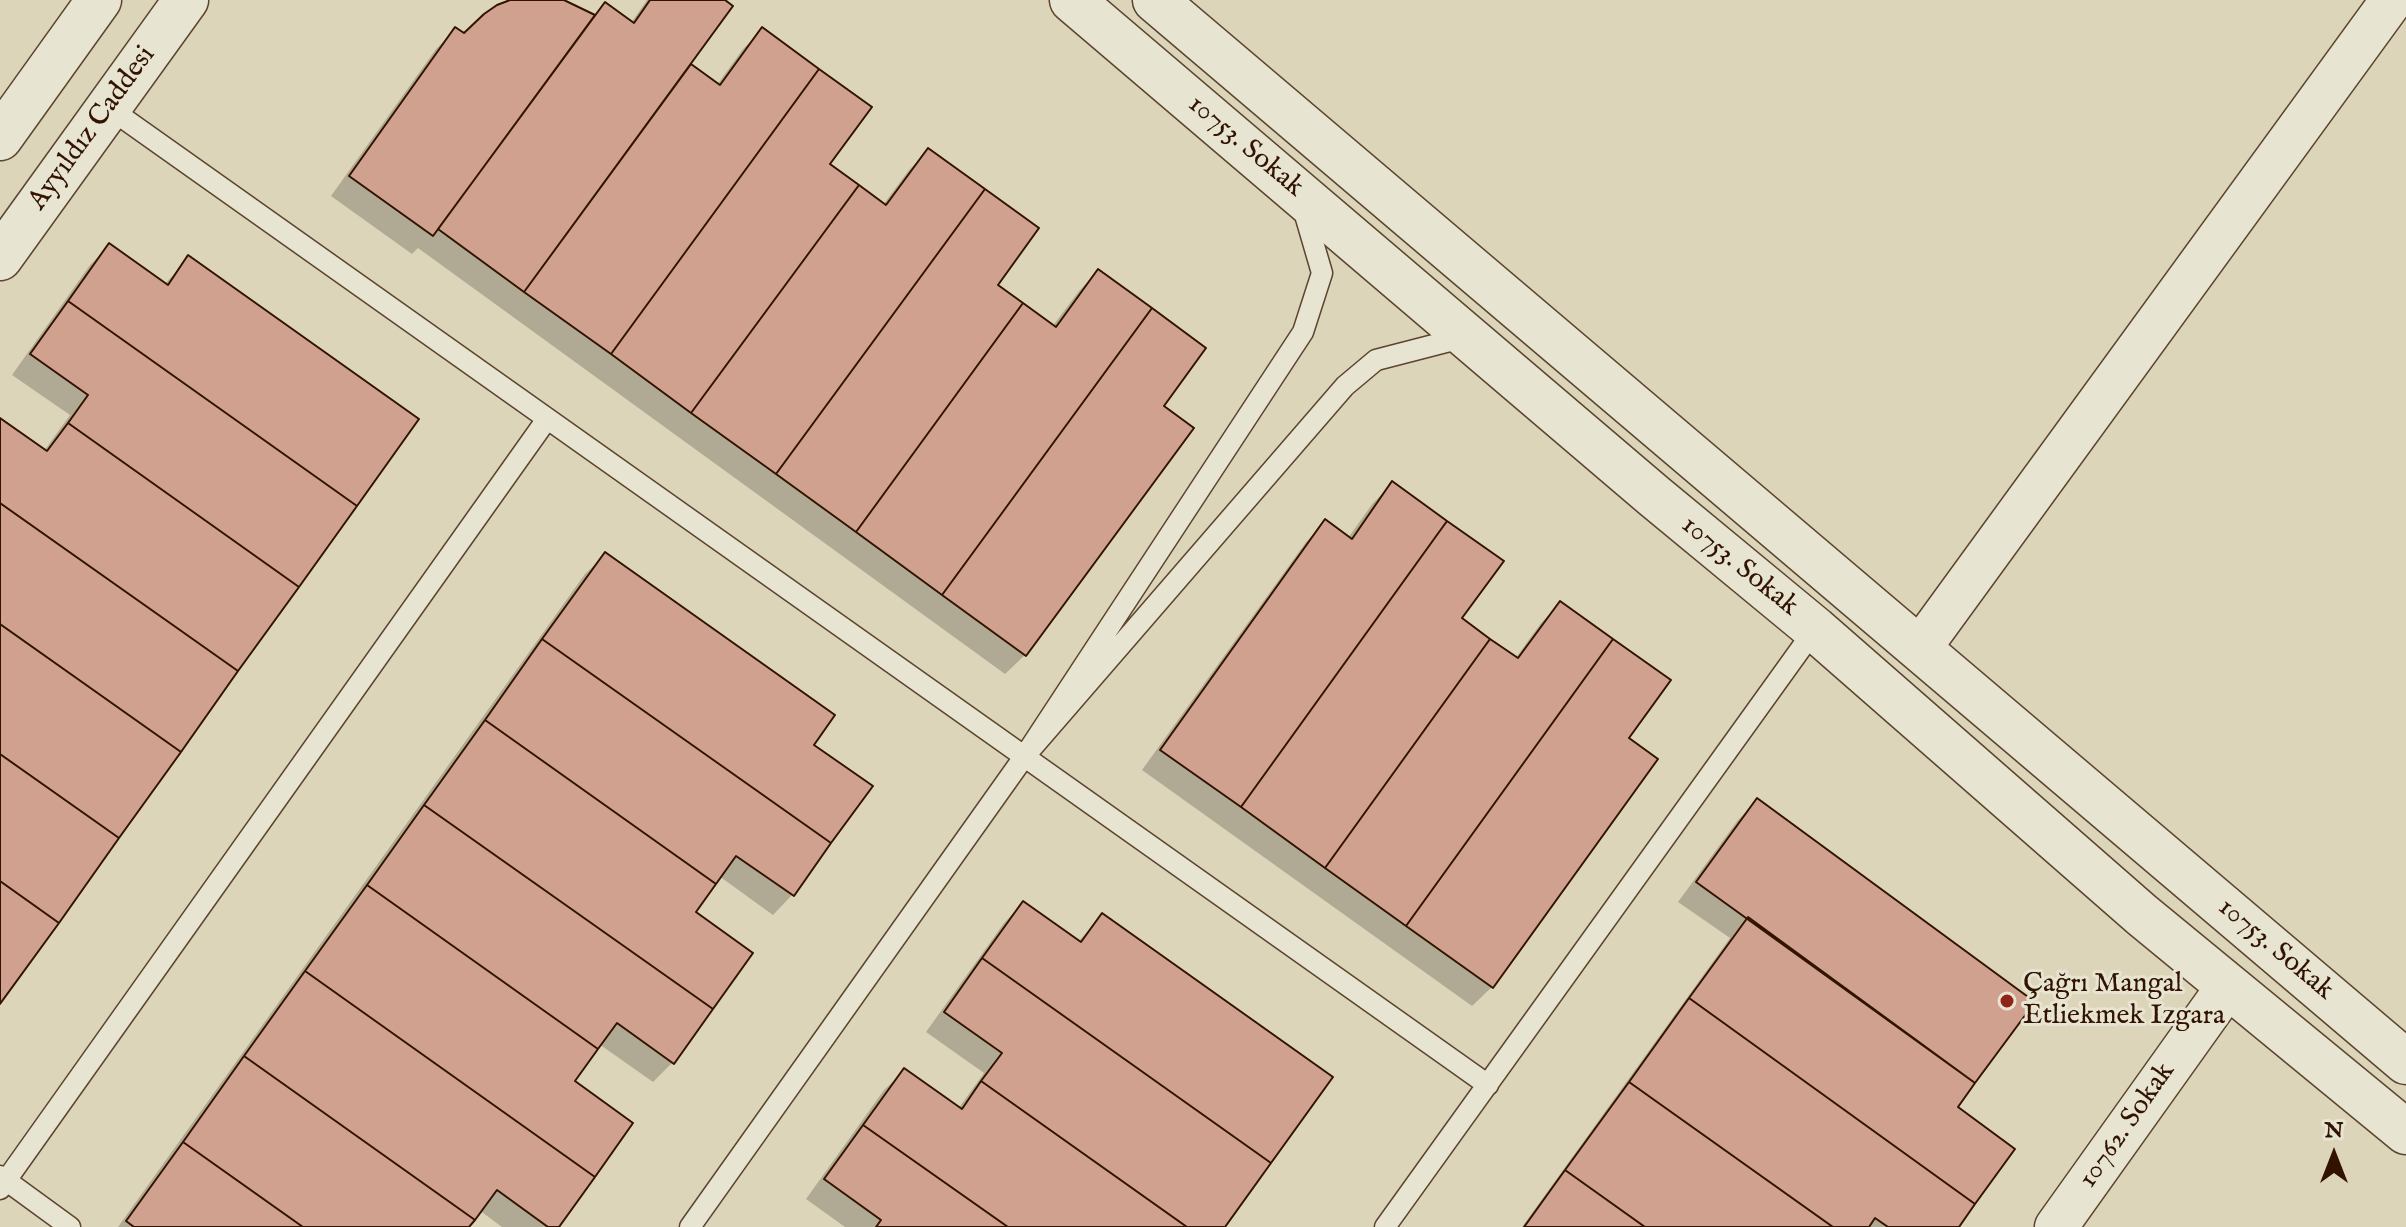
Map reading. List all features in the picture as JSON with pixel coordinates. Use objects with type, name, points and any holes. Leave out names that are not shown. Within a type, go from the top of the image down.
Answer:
[{"type":"street","points":[[0,138],[99,0]]},
{"type":"street","name":"Ayyıldız Caddesi","points":[[0,258],[186,0]]},
{"type":"street","points":[[160,36],[210,0]]},
{"type":"street","name":"10753. Sokak","points":[[1072,0],[1665,506],[1815,629],[2142,915],[2406,1132]]},
{"type":"street","name":"10753. Sokak","points":[[1155,0],[2406,1062]]},
{"type":"street","points":[[1920,648],[2392,0]]},
{"type":"street","name":"10762. Sokak","points":[[2056,1227],[2228,986]]},
{"type":"lane","points":[[109,108],[1488,1085]]},
{"type":"lane","points":[[690,1227],[1024,757],[1303,332],[1322,273],[1299,193]]},
{"type":"lane","points":[[1024,757],[1345,386],[1376,360],[1466,336]]},
{"type":"lane","points":[[70,1227],[2,1182],[547,419]]},
{"type":"lane","points":[[1385,1227],[1815,629]]},
{"type":"building","points":[[510,0],[564,0],[595,15],[433,236],[349,176],[455,27],[464,33],[484,14]]},
{"type":"building","points":[[650,0],[725,0],[733,6],[524,292],[438,229],[605,2],[634,23]]},
{"type":"building","points":[[762,27],[819,69],[611,354],[524,292],[691,64],[720,85]]},
{"type":"building","points":[[819,69],[872,107],[830,164],[859,185],[691,413],[611,354]]},
{"type":"building","points":[[928,148],[985,189],[776,474],[691,413],[859,185],[886,205]]},
{"type":"building","points":[[985,189],[1039,228],[998,285],[1023,303],[856,532],[776,474]]},
{"type":"building","points":[[109,243],[168,285],[188,255],[419,419],[357,506],[68,301]]},
{"type":"building","points":[[1098,269],[1152,308],[942,595],[856,532],[1023,303],[1056,327]]},
{"type":"building","points":[[68,301],[357,506],[299,587],[68,423],[88,395],[30,354]]},
{"type":"building","points":[[1152,308],[1206,348],[1164,406],[1194,428],[1026,656],[942,595]]},
{"type":"building","points":[[0,418],[47,451],[68,423],[299,587],[238,671],[0,503]]},
{"type":"building","points":[[1392,481],[1447,521],[1241,807],[1160,750],[1325,519],[1352,539]]},
{"type":"building","points":[[0,503],[238,671],[181,752],[0,624]]},
{"type":"building","points":[[1447,521],[1504,561],[1462,618],[1490,639],[1325,868],[1241,807]]},
{"type":"building","points":[[605,552],[835,715],[814,745],[873,786],[831,843],[542,639]]},
{"type":"building","points":[[1560,601],[1613,639],[1406,926],[1325,868],[1490,639],[1518,658]]},
{"type":"building","points":[[0,624],[181,752],[119,838],[0,754]]},
{"type":"building","points":[[542,639],[831,843],[794,896],[736,856],[716,884],[485,720]]},
{"type":"building","points":[[1613,639],[1671,680],[1629,738],[1658,759],[1493,988],[1406,926]]},
{"type":"building","points":[[485,720],[716,884],[696,912],[753,953],[713,1009],[424,805]]},
{"type":"building","points":[[0,754],[119,838],[59,923],[0,881]]},
{"type":"building","points":[[1757,798],[2035,1002],[1975,1083],[1696,882]]},
{"type":"building","points":[[424,805],[713,1009],[674,1064],[617,1023],[598,1049],[367,885]]},
{"type":"building","points":[[0,881],[59,923],[0,1004]]},
{"type":"building","points":[[367,885],[598,1049],[575,1081],[633,1123],[595,1177],[305,971]]},
{"type":"building","points":[[1023,901],[1081,942],[1102,913],[1333,1077],[1271,1163],[982,958]]},
{"type":"building","points":[[1748,917],[1975,1083],[1958,1107],[2015,1149],[1975,1204],[1689,998]]},
{"type":"building","points":[[982,958],[1271,1163],[1225,1227],[1187,1227],[981,1081],[1002,1053],[944,1012]]},
{"type":"building","points":[[305,971],[595,1177],[559,1227],[548,1227],[497,1190],[475,1220],[244,1056]]},
{"type":"building","points":[[1689,998],[1975,1204],[1959,1227],[1888,1227],[1875,1218],[1869,1227],[1833,1227],[1629,1082]]},
{"type":"building","points":[[244,1056],[475,1220],[469,1227],[303,1227],[183,1142]]},
{"type":"building","points":[[904,1068],[962,1109],[981,1081],[1187,1227],[1008,1227],[863,1125]]},
{"type":"building","points":[[1629,1082],[1833,1227],[1645,1227],[1565,1170]]},
{"type":"building","points":[[863,1125],[1008,1227],[876,1227],[881,1220],[824,1179]]},
{"type":"building","points":[[183,1142],[303,1227],[134,1227],[126,1221]]},
{"type":"building","points":[[1565,1170],[1645,1227],[1524,1227]]},
{"type":"place","name":"Çağrı Mangal Etliekmek Izgara","points":[[2007,1001]]}]
